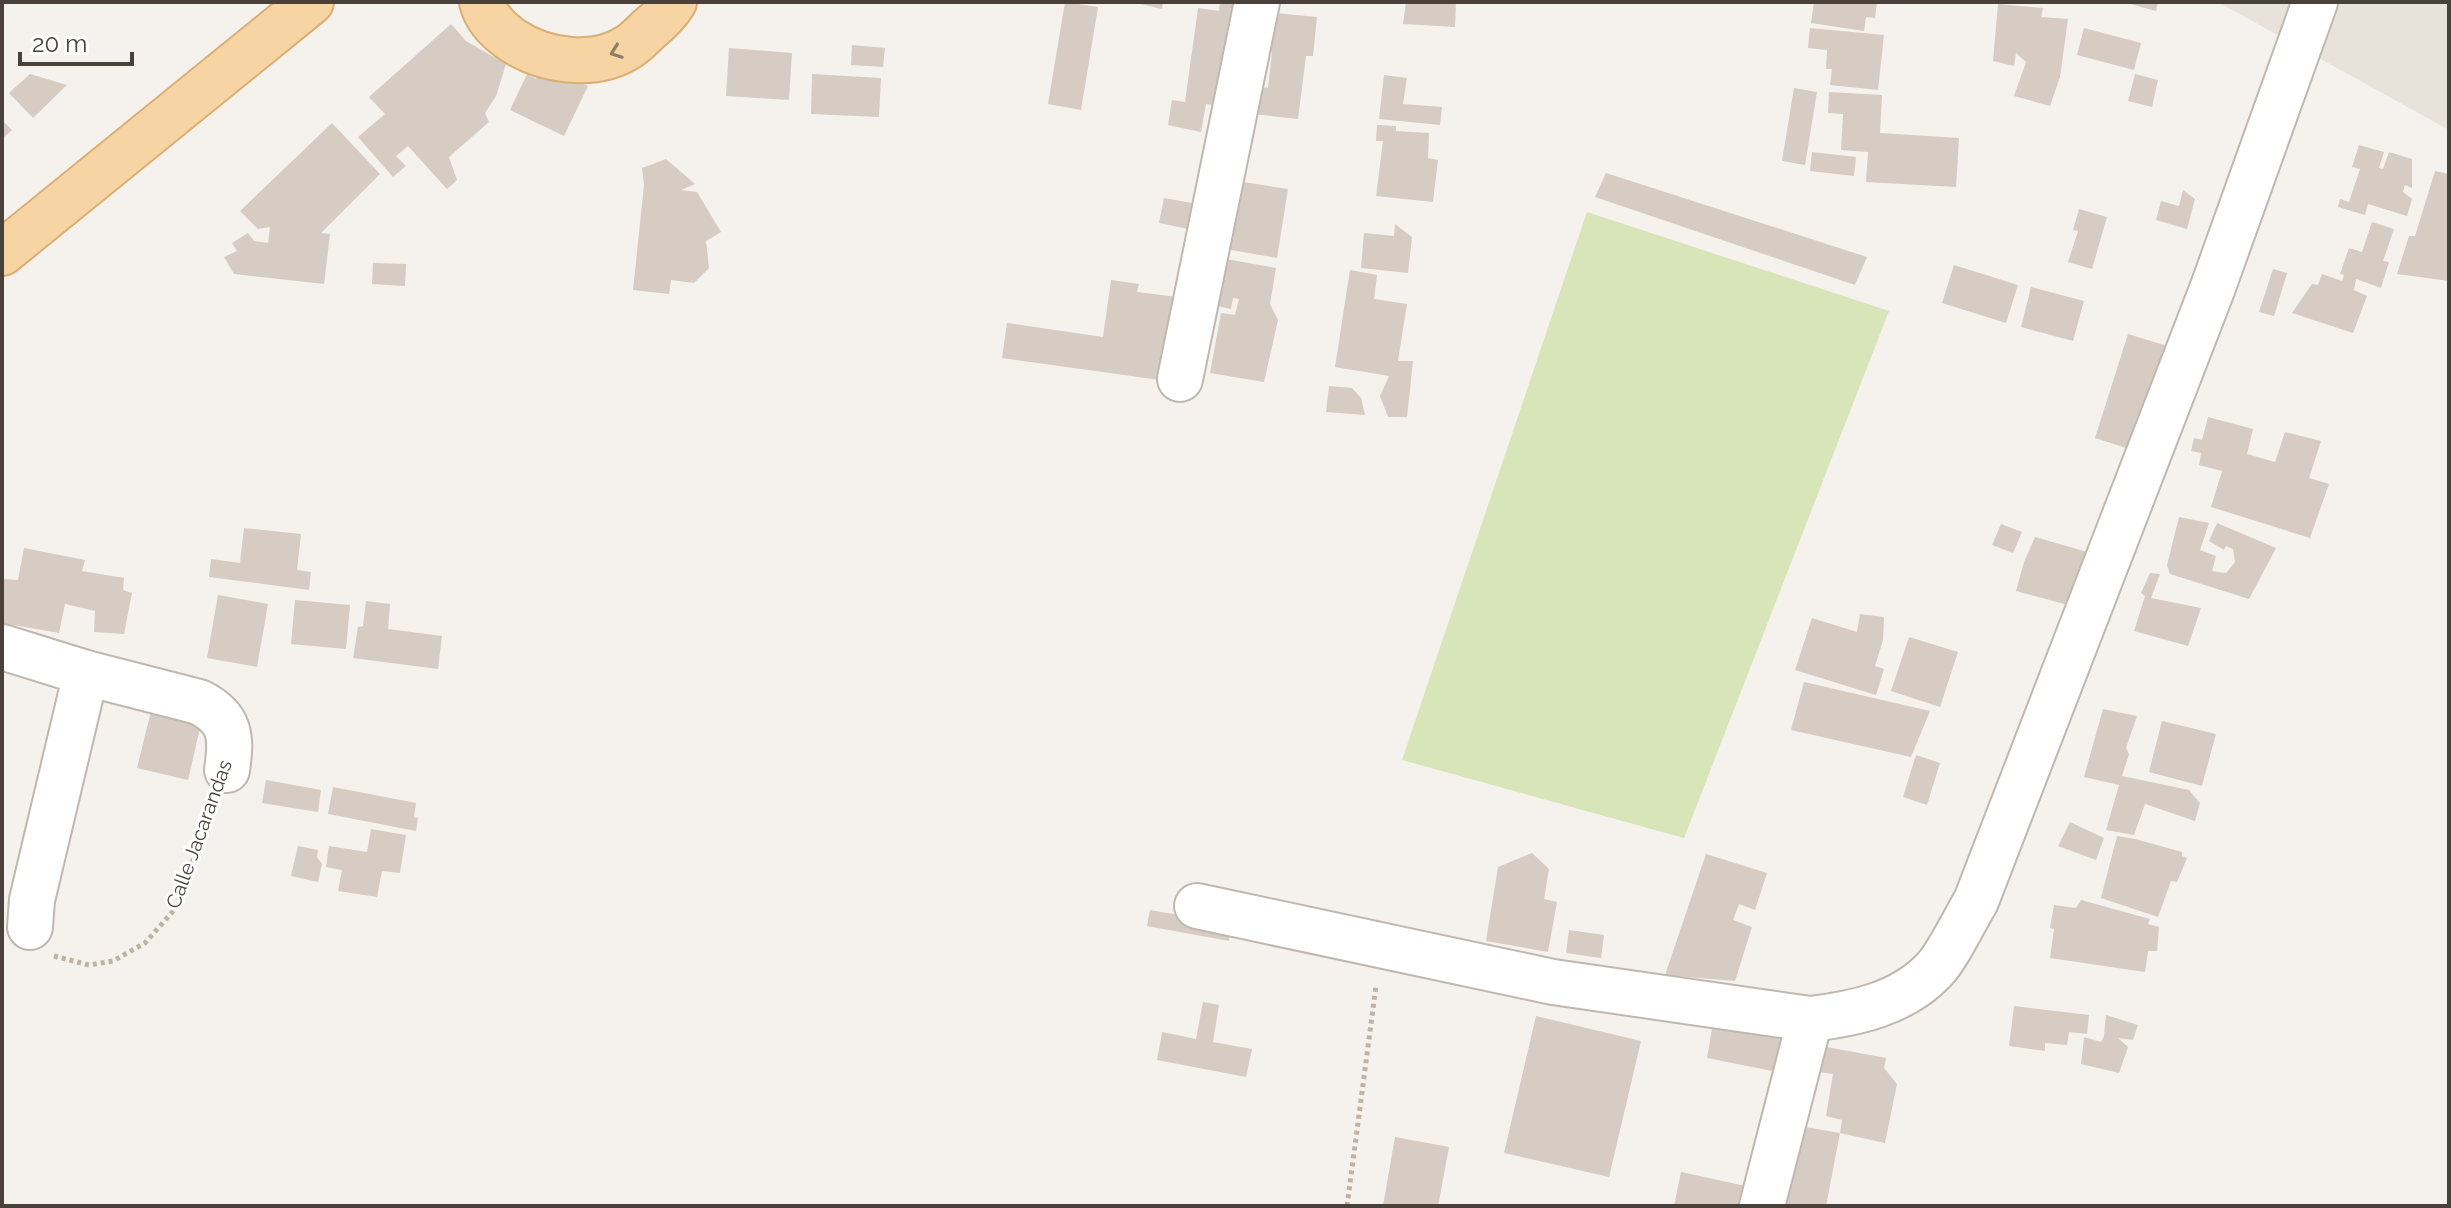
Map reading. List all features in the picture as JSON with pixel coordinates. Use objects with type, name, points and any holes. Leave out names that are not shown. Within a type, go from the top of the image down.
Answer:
[{"type":"main road","points":[[2,253],[311,2]]},
{"type":"main road","points":[[482,2],[499,31],[525,49],[554,58],[591,61],[629,47],[668,13],[674,2]]},
{"type":"street","points":[[1180,379],[1257,2]]},
{"type":"street","points":[[1197,906],[1553,982],[1810,1019],[1842,1015],[1899,997],[1935,969],[1976,901],[2213,287],[2315,2]]},
{"type":"street","name":"Calle Jacarandas","points":[[2,647],[86,673],[199,702],[214,709],[227,725],[231,744],[227,770]]},
{"type":"street","points":[[30,927],[32,900],[86,673]]},
{"type":"street","points":[[1762,1206],[1810,1019]]},
{"type":"path","name":"Calle Jacarandas","points":[[30,927],[37,946],[57,958],[89,965],[113,961],[145,943],[175,909],[227,770]]},
{"type":"path","points":[[1347,1206],[1382,945]]},
{"type":"shaded area","points":[[2218,2],[2449,2],[2449,130]]},
{"type":"green space","points":[[1587,212],[1889,311],[1684,838],[1402,760]]},
{"type":"building","points":[[1065,2],[1098,7],[1081,110],[1048,104]]},
{"type":"building","points":[[1132,2],[1163,2],[1162,9]]},
{"type":"building","points":[[1220,2],[1241,5],[1227,107],[1206,104],[1201,132],[1168,125],[1172,100],[1185,102],[1198,8],[1219,11]]},
{"type":"building","points":[[1406,2],[1456,2],[1455,27],[1403,24]]},
{"type":"building","points":[[1814,2],[1877,2],[1875,18],[1866,17],[1864,31],[1811,23]]},
{"type":"building","points":[[2123,2],[2158,2],[2156,11]]},
{"type":"building","points":[[1998,4],[2043,8],[2041,17],[2068,19],[2060,77],[2050,106],[2014,96],[2026,62],[2016,53],[2014,66],[1993,61]]},
{"type":"building","points":[[1266,12],[1317,17],[1313,56],[1306,56],[1298,119],[1253,114],[1257,87],[1268,88],[1272,52],[1262,51]]},
{"type":"building","points":[[451,24],[466,41],[506,64],[496,96],[485,113],[489,122],[449,157],[457,180],[447,189],[408,146],[396,156],[406,166],[393,177],[358,137],[385,114],[369,97]]},
{"type":"building","points":[[1810,28],[1884,35],[1878,90],[1830,85],[1832,69],[1826,69],[1827,50],[1808,48]]},
{"type":"building","points":[[2084,28],[2141,43],[2134,70],[2077,55]]},
{"type":"building","points":[[852,45],[885,48],[883,67],[851,65]]},
{"type":"building","points":[[729,48],[792,53],[789,100],[726,96]]},
{"type":"building","points":[[543,65],[588,86],[564,136],[510,110],[527,74],[536,79]]},
{"type":"building","points":[[30,74],[67,85],[33,118],[9,93]]},
{"type":"building","points":[[812,74],[881,78],[879,117],[811,114]]},
{"type":"building","points":[[2135,74],[2158,80],[2152,107],[2128,101]]},
{"type":"building","points":[[1384,75],[1407,78],[1403,104],[1442,107],[1440,125],[1379,119]]},
{"type":"building","points":[[1794,88],[1817,92],[1805,165],[1782,161]]},
{"type":"building","points":[[1829,92],[1882,95],[1880,133],[1959,138],[1956,187],[1866,182],[1868,152],[1841,150],[1843,114],[1828,113]]},
{"type":"building","points":[[2,120],[12,130],[2,139]]},
{"type":"building","points":[[332,123],[380,174],[321,233],[330,234],[324,284],[234,274],[224,257],[237,251],[232,243],[248,233],[254,241],[268,243],[270,227],[258,229],[240,211]]},
{"type":"building","points":[[1377,125],[1396,126],[1396,131],[1429,133],[1428,158],[1438,160],[1433,202],[1376,196],[1383,141],[1376,141]]},
{"type":"building","points":[[2359,145],[2384,152],[2379,168],[2383,169],[2389,152],[2412,159],[2412,188],[2405,185],[2403,192],[2412,199],[2407,216],[2368,204],[2365,215],[2338,207],[2340,199],[2349,202],[2360,169],[2352,167]]},
{"type":"building","points":[[1812,152],[1856,157],[1854,176],[1810,171]]},
{"type":"building","points":[[666,159],[695,184],[681,190],[697,192],[721,232],[706,241],[709,268],[694,283],[671,280],[669,294],[633,290],[644,185],[642,168]]},
{"type":"building","points":[[2435,171],[2449,174],[2449,281],[2397,274],[2409,236],[2415,236]]},
{"type":"building","points":[[1606,173],[1867,257],[1855,285],[1595,197]]},
{"type":"building","points":[[1237,181],[1288,189],[1277,258],[1226,249]]},
{"type":"building","points":[[2183,190],[2195,199],[2187,229],[2156,220],[2161,201],[2179,206]]},
{"type":"building","points":[[1164,198],[1203,205],[1198,231],[1159,223]]},
{"type":"building","points":[[2079,209],[2107,217],[2092,269],[2068,262],[2078,231],[2073,230]]},
{"type":"building","points":[[2372,222],[2394,229],[2383,261],[2389,262],[2381,288],[2356,279],[2354,290],[2367,296],[2353,333],[2292,313],[2312,284],[2318,285],[2322,274],[2342,281],[2344,275],[2340,274],[2349,248],[2362,252]]},
{"type":"building","points":[[1395,224],[1412,237],[1408,273],[1361,268],[1364,233],[1394,236]]},
{"type":"building","points":[[1220,258],[1276,268],[1270,304],[1278,320],[1264,382],[1210,373],[1221,313],[1235,315],[1239,299],[1233,298],[1231,309],[1212,305]]},
{"type":"building","points":[[373,263],[406,264],[405,286],[372,284]]},
{"type":"building","points":[[1954,265],[2018,285],[2006,323],[1942,303]]},
{"type":"building","points":[[2273,269],[2287,273],[2274,316],[2259,312]]},
{"type":"building","points":[[1350,270],[1377,275],[1374,299],[1407,304],[1398,361],[1413,361],[1407,417],[1388,417],[1380,396],[1389,376],[1335,367]]},
{"type":"building","points":[[1111,280],[1139,284],[1137,292],[1177,297],[1167,381],[1002,358],[1007,323],[1103,337]]},
{"type":"building","points":[[2031,287],[2084,301],[2073,341],[2021,327]]},
{"type":"building","points":[[2128,334],[2177,349],[2142,453],[2095,438]]},
{"type":"building","points":[[1329,386],[1352,388],[1361,398],[1365,415],[1326,412]]},
{"type":"building","points":[[2208,417],[2253,429],[2247,454],[2275,462],[2285,432],[2321,441],[2309,478],[2329,484],[2310,538],[2211,507],[2222,471],[2199,465],[2201,453],[2191,451],[2194,438],[2202,440]]},
{"type":"building","points":[[2179,517],[2209,523],[2200,550],[2216,556],[2212,571],[2226,573],[2235,562],[2233,549],[2226,546],[2224,550],[2209,541],[2217,523],[2276,548],[2249,599],[2170,574],[2167,565]]},
{"type":"building","points":[[2001,524],[2022,532],[2013,553],[1992,545]]},
{"type":"building","points":[[244,528],[301,534],[297,570],[311,572],[309,590],[209,577],[211,559],[240,563]]},
{"type":"building","points":[[2035,537],[2105,557],[2083,609],[2016,591]]},
{"type":"building","points":[[24,548],[85,560],[82,571],[124,578],[123,590],[132,593],[124,634],[94,632],[95,611],[65,604],[59,633],[2,623],[2,579],[18,580]]},
{"type":"building","points":[[2150,573],[2160,574],[2151,598],[2201,608],[2188,646],[2134,631],[2145,596],[2141,593]]},
{"type":"building","points":[[218,595],[268,604],[257,667],[207,658]]},
{"type":"building","points":[[295,600],[350,605],[346,649],[291,644]]},
{"type":"building","points":[[366,601],[390,604],[388,629],[442,636],[438,669],[353,658],[358,627],[363,626]]},
{"type":"building","points":[[1860,614],[1884,617],[1883,640],[1875,666],[1884,669],[1876,695],[1795,670],[1812,618],[1857,632]]},
{"type":"building","points":[[1909,637],[1958,652],[1940,707],[1891,691]]},
{"type":"building","points":[[1804,682],[1930,711],[1911,757],[1791,730]]},
{"type":"building","points":[[153,703],[203,715],[188,780],[137,768]]},
{"type":"building","points":[[2103,709],[2137,716],[2126,748],[2129,754],[2122,776],[2189,790],[2200,803],[2195,821],[2145,804],[2134,835],[2106,830],[2119,785],[2084,777]]},
{"type":"building","points":[[2162,721],[2216,734],[2202,786],[2149,772]]},
{"type":"building","points":[[1916,755],[1940,763],[1927,805],[1903,797]]},
{"type":"building","points":[[266,780],[321,790],[318,812],[262,803]]},
{"type":"building","points":[[333,787],[416,803],[416,831],[328,814]]},
{"type":"building","points":[[2070,822],[2104,838],[2096,860],[2058,846]]},
{"type":"building","points":[[371,829],[406,835],[400,873],[382,871],[377,897],[338,891],[342,870],[326,867],[329,846],[367,852]]},
{"type":"building","points":[[2117,836],[2182,852],[2182,856],[2187,858],[2177,882],[2171,881],[2158,917],[2101,898]]},
{"type":"building","points":[[298,846],[318,850],[317,857],[322,864],[318,882],[291,876]]},
{"type":"building","points":[[1532,853],[1549,869],[1544,899],[1557,902],[1548,952],[1486,941],[1498,867]]},
{"type":"building","points":[[1706,854],[1767,873],[1755,910],[1739,904],[1733,920],[1752,927],[1735,981],[1665,975]]},
{"type":"building","points":[[2081,900],[2150,919],[2148,924],[2159,927],[2157,951],[2148,951],[2145,972],[2050,958],[2054,905],[2076,908]]},
{"type":"building","points":[[1150,910],[1231,924],[1229,941],[1147,926]]},
{"type":"building","points":[[1569,930],[1604,935],[1601,958],[1566,953]]},
{"type":"building","points":[[1203,1002],[1219,1005],[1213,1042],[1252,1049],[1246,1077],[1157,1060],[1162,1032],[1196,1039]]},
{"type":"building","points":[[2014,1006],[2089,1015],[2087,1034],[2069,1032],[2067,1045],[2045,1043],[2045,1051],[2009,1046]]},
{"type":"building","points":[[2106,1015],[2138,1025],[2133,1040],[2118,1038],[2128,1047],[2119,1073],[2081,1064],[2084,1037],[2101,1042]]},
{"type":"building","points":[[1536,1016],[1641,1041],[1609,1177],[1504,1153]]},
{"type":"building","points":[[1713,1023],[1789,1038],[1782,1073],[1707,1058]]},
{"type":"building","points":[[1816,1045],[1886,1058],[1884,1068],[1897,1084],[1885,1143],[1840,1133],[1842,1120],[1826,1116],[1833,1074],[1812,1071]]},
{"type":"building","points":[[1800,1126],[1840,1133],[1826,1206],[1785,1206]]},
{"type":"building","points":[[1395,1137],[1449,1147],[1438,1206],[1383,1206]]},
{"type":"building","points":[[1681,1172],[1750,1187],[1756,1206],[1674,1206]]}]
